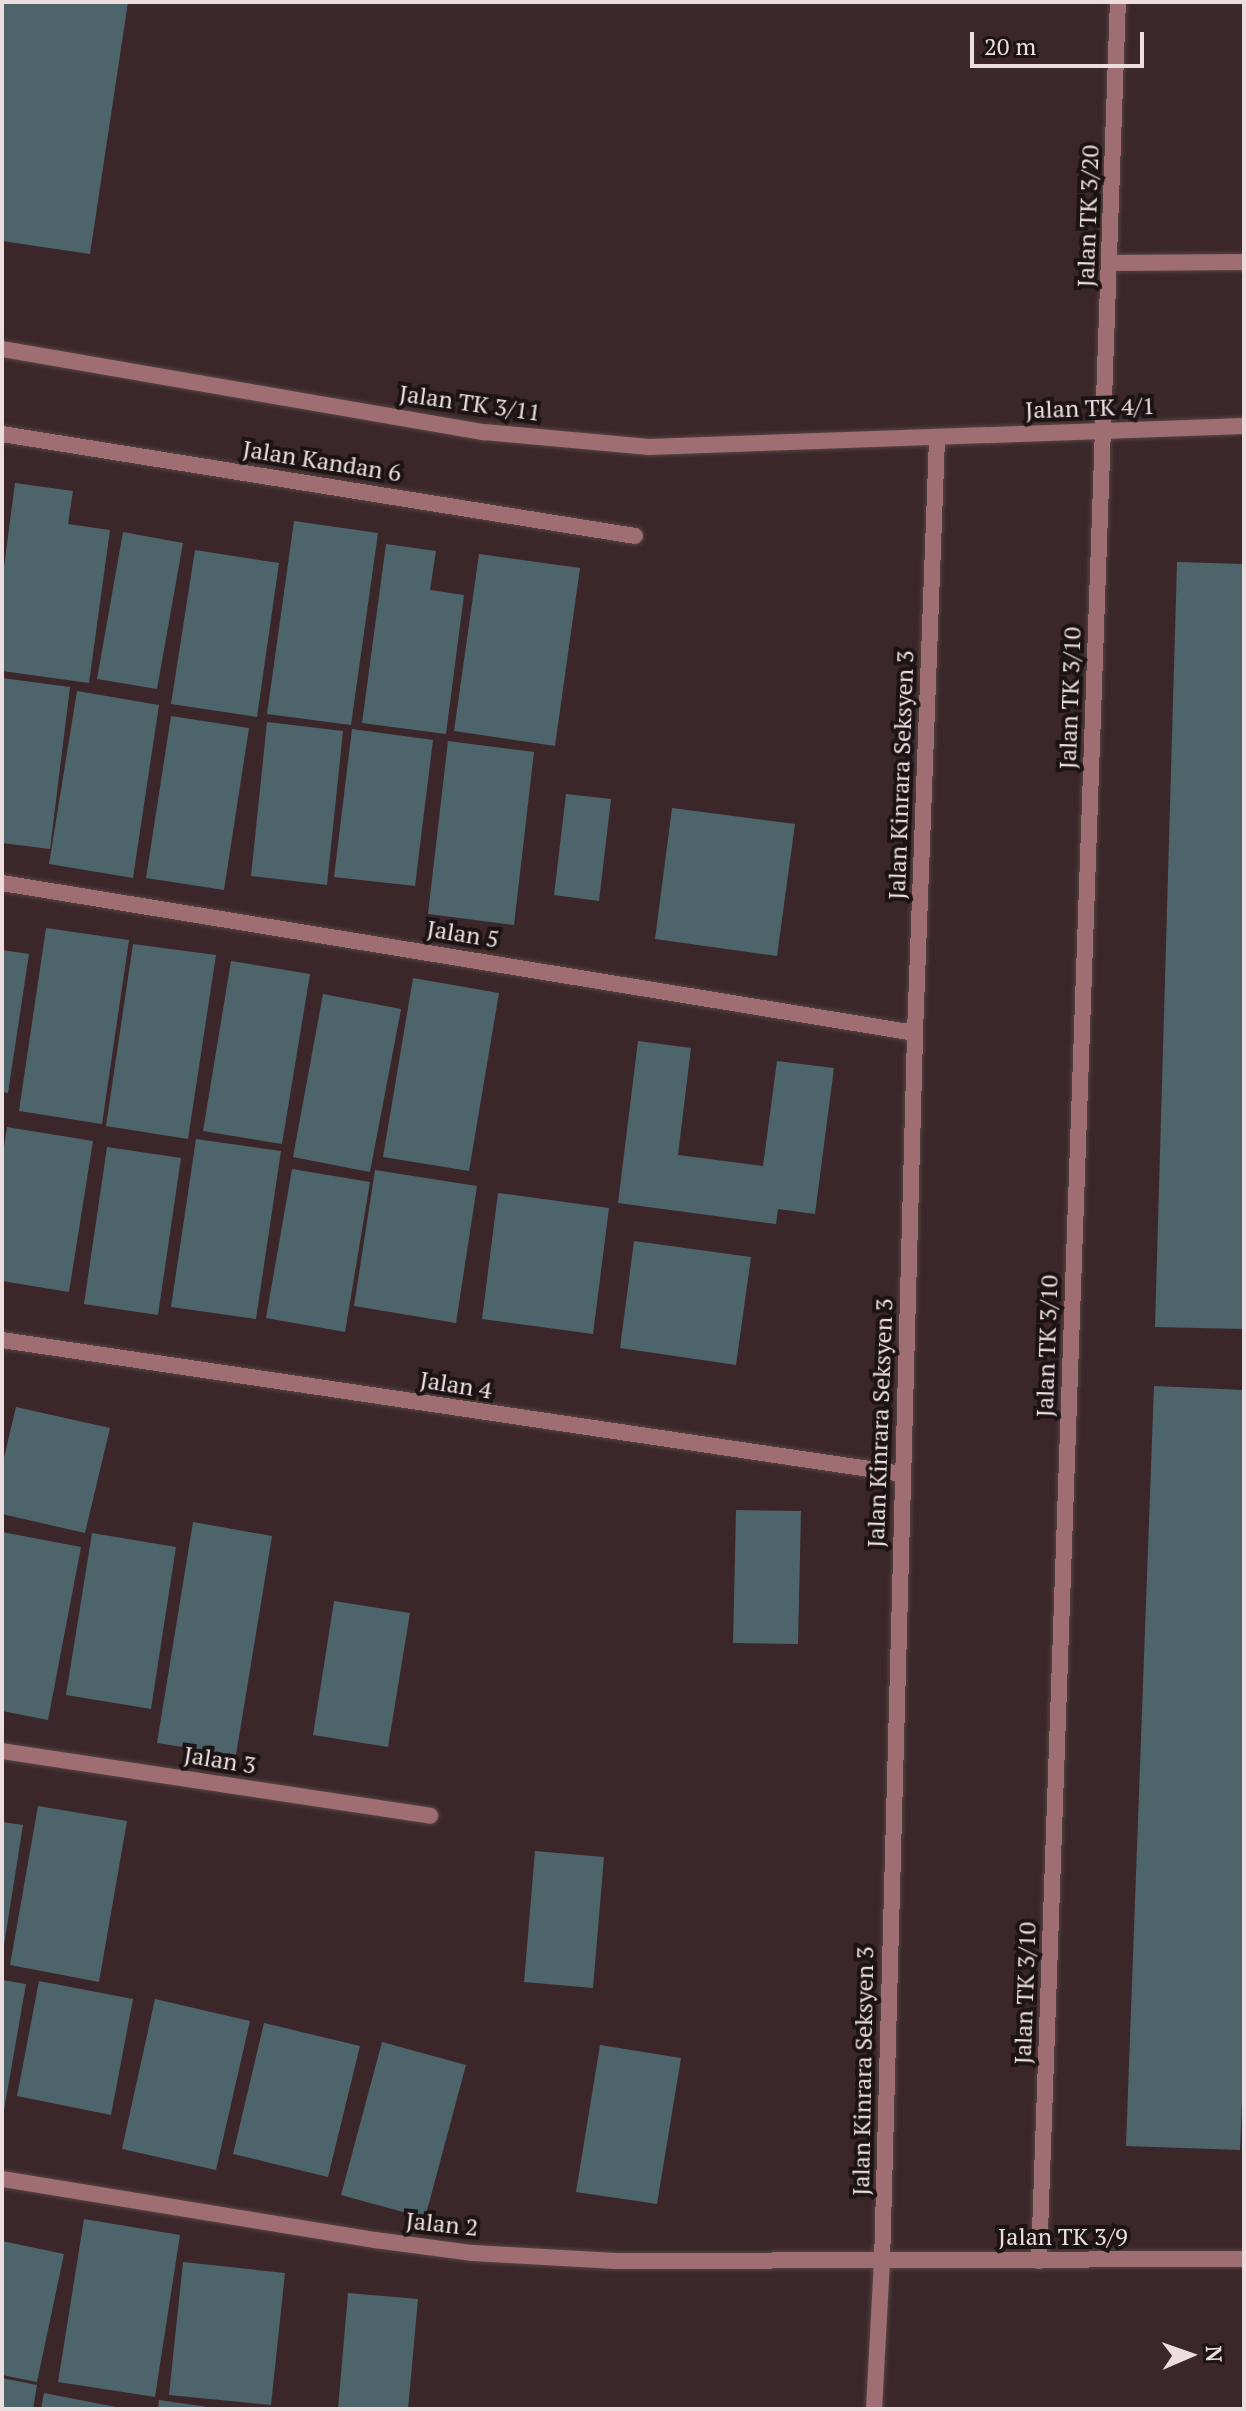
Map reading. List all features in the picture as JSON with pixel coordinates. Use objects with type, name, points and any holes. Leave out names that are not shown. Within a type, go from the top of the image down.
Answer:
[{"type":"street","name":"Jalan TK 3/20","points":[[1103,432],[1118,2]]},
{"type":"street","points":[[1111,263],[1244,262]]},
{"type":"street","name":"Jalan TK 3/11","points":[[2,349],[484,432],[649,447],[937,439]]},
{"type":"street","name":"Jalan TK 4/1","points":[[937,439],[1244,426]]},
{"type":"street","name":"Jalan TK 3/10","points":[[1039,2261],[1103,432]]},
{"type":"street","name":"Jalan Kandan 6","points":[[2,434],[635,536]]},
{"type":"street","name":"Jalan Kinrara Seksyen 3","points":[[874,2409],[882,2263],[915,1033],[937,439]]},
{"type":"street","name":"Jalan 5","points":[[2,883],[915,1033]]},
{"type":"street","name":"Jalan 4","points":[[2,1340],[903,1474]]},
{"type":"street","name":"Jalan 3","points":[[2,1751],[430,1816]]},
{"type":"street","name":"Jalan 2","points":[[2,2179],[473,2253],[616,2261],[882,2263]]},
{"type":"street","name":"Jalan TK 3/9","points":[[882,2263],[1244,2259]]},
{"type":"building","points":[[2,2],[128,2],[90,254],[2,241]]},
{"type":"building","points":[[15,483],[73,491],[68,524],[110,530],[89,683],[2,671],[2,582]]},
{"type":"building","points":[[294,521],[378,533],[351,725],[267,714]]},
{"type":"building","points":[[123,532],[183,543],[157,689],[97,679]]},
{"type":"building","points":[[386,544],[436,551],[430,590],[464,595],[446,734],[362,723]]},
{"type":"building","points":[[195,550],[279,563],[257,717],[171,704]]},
{"type":"building","points":[[479,554],[580,568],[555,746],[454,731]]},
{"type":"building","points":[[1177,562],[1244,564],[1244,1329],[1155,1327]]},
{"type":"building","points":[[2,678],[70,687],[50,849],[2,843]]},
{"type":"building","points":[[77,691],[159,705],[133,878],[49,864]]},
{"type":"building","points":[[171,716],[249,728],[224,890],[146,878]]},
{"type":"building","points":[[267,722],[343,731],[327,885],[251,876]]},
{"type":"building","points":[[352,729],[433,740],[415,886],[334,877]]},
{"type":"building","points":[[448,741],[534,752],[514,925],[428,914]]},
{"type":"building","points":[[566,794],[611,799],[599,901],[554,895]]},
{"type":"building","points":[[672,808],[795,824],[777,956],[655,939]]},
{"type":"building","points":[[46,928],[129,940],[102,1124],[19,1111]]},
{"type":"building","points":[[133,944],[216,955],[188,1139],[106,1126]]},
{"type":"building","points":[[2,950],[29,954],[8,1093],[2,1092]]},
{"type":"building","points":[[231,961],[310,974],[282,1144],[203,1131]]},
{"type":"building","points":[[413,978],[499,993],[469,1171],[383,1157]]},
{"type":"building","points":[[323,994],[401,1009],[370,1172],[293,1157]]},
{"type":"building","points":[[638,1041],[691,1048],[678,1155],[763,1166],[777,1061],[834,1068],[815,1214],[778,1209],[776,1224],[618,1203]]},
{"type":"building","points":[[7,1127],[93,1141],[69,1292],[2,1281],[2,1160]]},
{"type":"building","points":[[196,1139],[281,1151],[256,1319],[171,1307]]},
{"type":"building","points":[[107,1147],[181,1158],[158,1315],[84,1304]]},
{"type":"building","points":[[292,1169],[370,1182],[345,1332],[266,1318]]},
{"type":"building","points":[[375,1170],[477,1186],[456,1323],[354,1306]]},
{"type":"building","points":[[498,1193],[609,1208],[593,1334],[482,1319]]},
{"type":"building","points":[[634,1241],[751,1257],[736,1365],[620,1348]]},
{"type":"building","points":[[1154,1386],[1244,1390],[1244,2054],[1240,2150],[1126,2146]]},
{"type":"building","points":[[16,1407],[110,1428],[85,1533],[2,1514],[2,1466]]},
{"type":"building","points":[[736,1510],[801,1511],[798,1644],[733,1643]]},
{"type":"building","points":[[193,1522],[272,1536],[236,1755],[157,1743]]},
{"type":"building","points":[[2,1532],[81,1547],[48,1720],[2,1711]]},
{"type":"building","points":[[92,1533],[176,1547],[151,1709],[66,1695]]},
{"type":"building","points":[[334,1601],[410,1613],[388,1747],[313,1735]]},
{"type":"building","points":[[38,1806],[127,1821],[99,1982],[10,1965]]},
{"type":"building","points":[[2,1822],[23,1825],[4,1945],[2,1944]]},
{"type":"building","points":[[535,1851],[604,1857],[593,1988],[524,1982]]},
{"type":"building","points":[[2,1980],[26,1984],[4,2110],[2,2110]]},
{"type":"building","points":[[39,1981],[133,1999],[111,2115],[17,2096]]},
{"type":"building","points":[[155,1999],[250,2021],[216,2170],[122,2149]]},
{"type":"building","points":[[264,2023],[360,2046],[328,2177],[233,2154]]},
{"type":"building","points":[[382,2042],[466,2065],[425,2218],[341,2195]]},
{"type":"building","points":[[600,2045],[681,2058],[657,2204],[576,2192]]},
{"type":"building","points":[[84,2219],[180,2235],[155,2397],[58,2382]]},
{"type":"building","points":[[2,2241],[64,2254],[37,2382],[2,2375]]},
{"type":"building","points":[[183,2262],[285,2273],[271,2405],[169,2395]]},
{"type":"building","points":[[348,2293],[418,2299],[408,2409],[338,2409]]},
{"type":"building","points":[[2,2378],[37,2385],[33,2409],[2,2409]]},
{"type":"building","points":[[44,2393],[121,2408],[121,2409],[41,2409]]},
{"type":"building","points":[[159,2400],[208,2407],[208,2409],[158,2409]]}]
